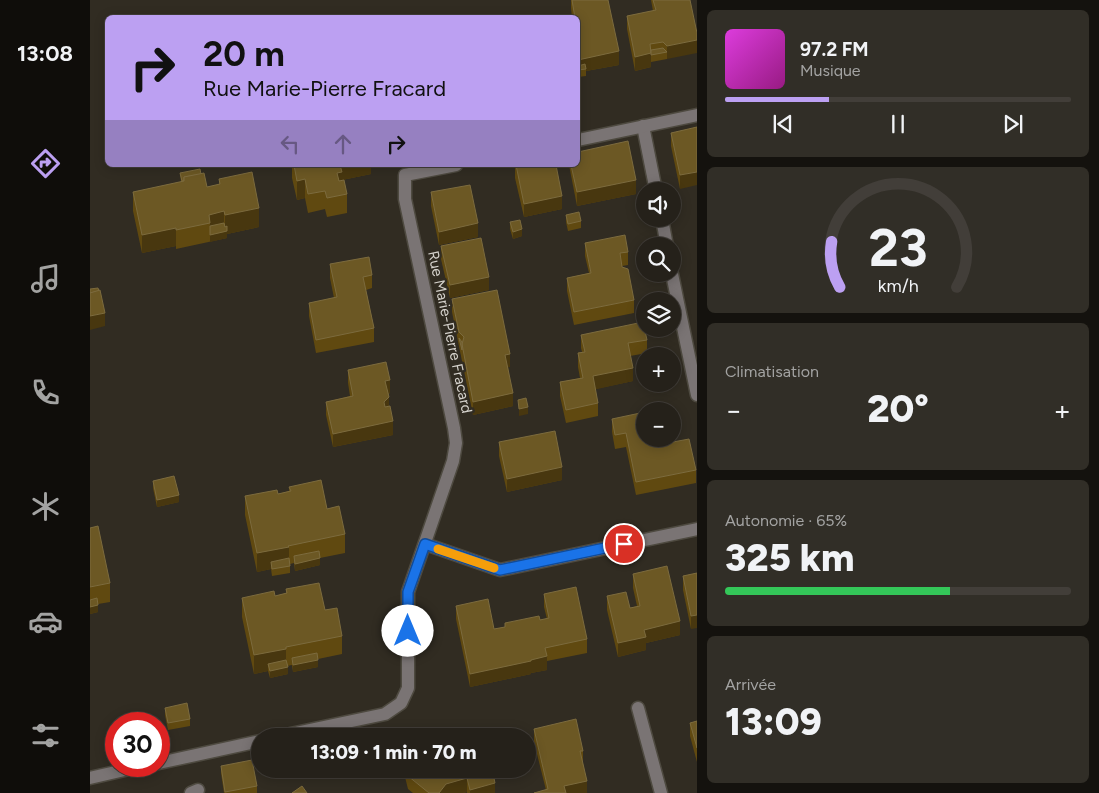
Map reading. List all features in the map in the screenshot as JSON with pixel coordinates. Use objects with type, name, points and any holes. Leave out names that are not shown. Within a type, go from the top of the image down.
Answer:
[{"type":"street","points":[[580,140],[696,115]]},
{"type":"street","points":[[643,126],[654,182]]},
{"type":"street","name":"Rue Marie-Pierre Fracard","points":[[319,728],[385,714],[401,703],[408,688],[408,592],[454,461],[456,443],[405,199],[405,176],[447,167]]},
{"type":"street","points":[[674,282],[696,395]]},
{"type":"street","points":[[425,544],[500,570],[696,529]]},
{"type":"street","points":[[638,708],[661,793]]},
{"type":"street","points":[[170,760],[251,743]]},
{"type":"street","points":[[90,778],[105,775]]},
{"type":"building","points":[[572,0],[608,0],[619,51],[580,60],[580,15],[574,15]]},
{"type":"building","points":[[653,0],[690,0],[697,40],[667,46],[663,42],[650,44],[651,53],[635,57],[627,16],[656,10]]},
{"type":"building","points":[[663,48],[667,52],[651,55],[651,50]]},
{"type":"building","points":[[585,64],[586,69],[580,70],[580,65]]},
{"type":"building","points":[[697,127],[697,172],[680,175],[671,133]]},
{"type":"building","points":[[628,141],[636,180],[577,192],[571,167],[580,167],[580,152]]},
{"type":"building","points":[[294,167],[341,167],[342,172],[337,173],[339,181],[344,180],[347,194],[327,198],[325,191],[308,194],[305,179],[297,181]]},
{"type":"building","points":[[516,167],[556,167],[562,196],[524,204]]},
{"type":"building","points":[[200,169],[201,174],[184,177],[184,181],[182,181],[180,173]]},
{"type":"building","points":[[252,172],[259,208],[225,215],[224,211],[209,215],[210,223],[142,235],[133,192],[184,181],[184,177],[204,173],[207,187],[220,184],[219,179]]},
{"type":"building","points":[[470,185],[478,223],[439,232],[431,192]]},
{"type":"building","points":[[579,212],[581,221],[568,224],[566,215]]},
{"type":"building","points":[[520,220],[522,229],[513,232],[510,222]]},
{"type":"building","points":[[224,223],[225,227],[227,226],[227,231],[210,235],[210,226]]},
{"type":"building","points":[[625,235],[628,252],[620,253],[622,267],[628,269],[634,300],[574,312],[567,278],[591,273],[585,243]]},
{"type":"building","points":[[481,238],[489,277],[450,285],[441,246]]},
{"type":"building","points":[[369,257],[372,275],[363,277],[374,328],[316,340],[309,303],[337,297],[330,264]]},
{"type":"building","points":[[98,288],[99,291],[90,293],[90,289]]},
{"type":"building","points":[[100,290],[105,313],[90,316],[90,293]]},
{"type":"building","points":[[497,290],[510,354],[505,355],[513,393],[473,402],[462,344],[464,337],[459,332],[452,299]]},
{"type":"building","points":[[636,323],[636,337],[646,337],[647,340],[628,343],[633,368],[593,376],[598,403],[566,410],[560,382],[583,378],[578,353],[585,352],[581,335]]},
{"type":"building","points":[[386,362],[390,380],[385,381],[389,397],[384,402],[385,407],[390,406],[393,421],[333,434],[326,402],[353,396],[348,370]]},
{"type":"building","points":[[526,398],[528,407],[519,409],[518,400]]},
{"type":"building","points":[[636,414],[636,447],[681,447],[681,440],[689,439],[696,470],[636,482],[626,433],[615,435],[612,419]]},
{"type":"building","points":[[555,431],[562,467],[507,479],[499,442]]},
{"type":"building","points":[[174,476],[179,495],[157,500],[153,481]]},
{"type":"building","points":[[321,480],[327,509],[339,506],[345,534],[257,553],[245,496],[277,490],[278,494],[291,491],[289,487]]},
{"type":"building","points":[[98,526],[110,583],[90,587],[90,528]]},
{"type":"building","points":[[319,551],[320,558],[295,564],[294,556]]},
{"type":"building","points":[[289,558],[290,566],[272,569],[271,562]]},
{"type":"building","points":[[667,566],[680,621],[644,630],[646,637],[618,643],[607,596],[626,592],[630,608],[640,606],[633,574]]},
{"type":"building","points":[[697,573],[697,615],[691,616],[683,576]]},
{"type":"building","points":[[319,583],[325,610],[337,608],[342,636],[254,655],[242,598],[274,591],[275,596],[287,593],[286,589]]},
{"type":"building","points":[[576,587],[587,639],[545,648],[547,656],[531,661],[470,674],[456,606],[488,599],[494,629],[505,627],[505,623],[539,616],[540,620],[549,618],[544,594]]},
{"type":"building","points":[[97,598],[98,605],[90,607],[90,600]]},
{"type":"building","points":[[317,653],[318,660],[293,665],[292,658]]},
{"type":"building","points":[[286,660],[288,667],[270,671],[268,664]]},
{"type":"building","points":[[187,703],[190,719],[170,723],[170,712],[166,712],[165,708]]},
{"type":"building","points":[[576,719],[583,751],[580,751],[587,781],[564,786],[566,793],[534,793],[548,789],[536,738],[536,729]]},
{"type":"building","points":[[697,721],[697,748],[690,723]]},
{"type":"building","points":[[251,760],[251,778],[255,778],[257,786],[225,792],[221,766]]},
{"type":"building","points":[[410,778],[467,778],[446,784],[439,793],[429,793]]},
{"type":"building","points":[[467,778],[494,778],[495,783],[470,790]]},
{"type":"building","points":[[302,786],[307,793],[292,793]]},
{"type":"slow traffic","points":[[438,549],[494,568]]},
{"type":"route","points":[[408,631],[408,592],[425,544],[500,570],[624,544]]}]
